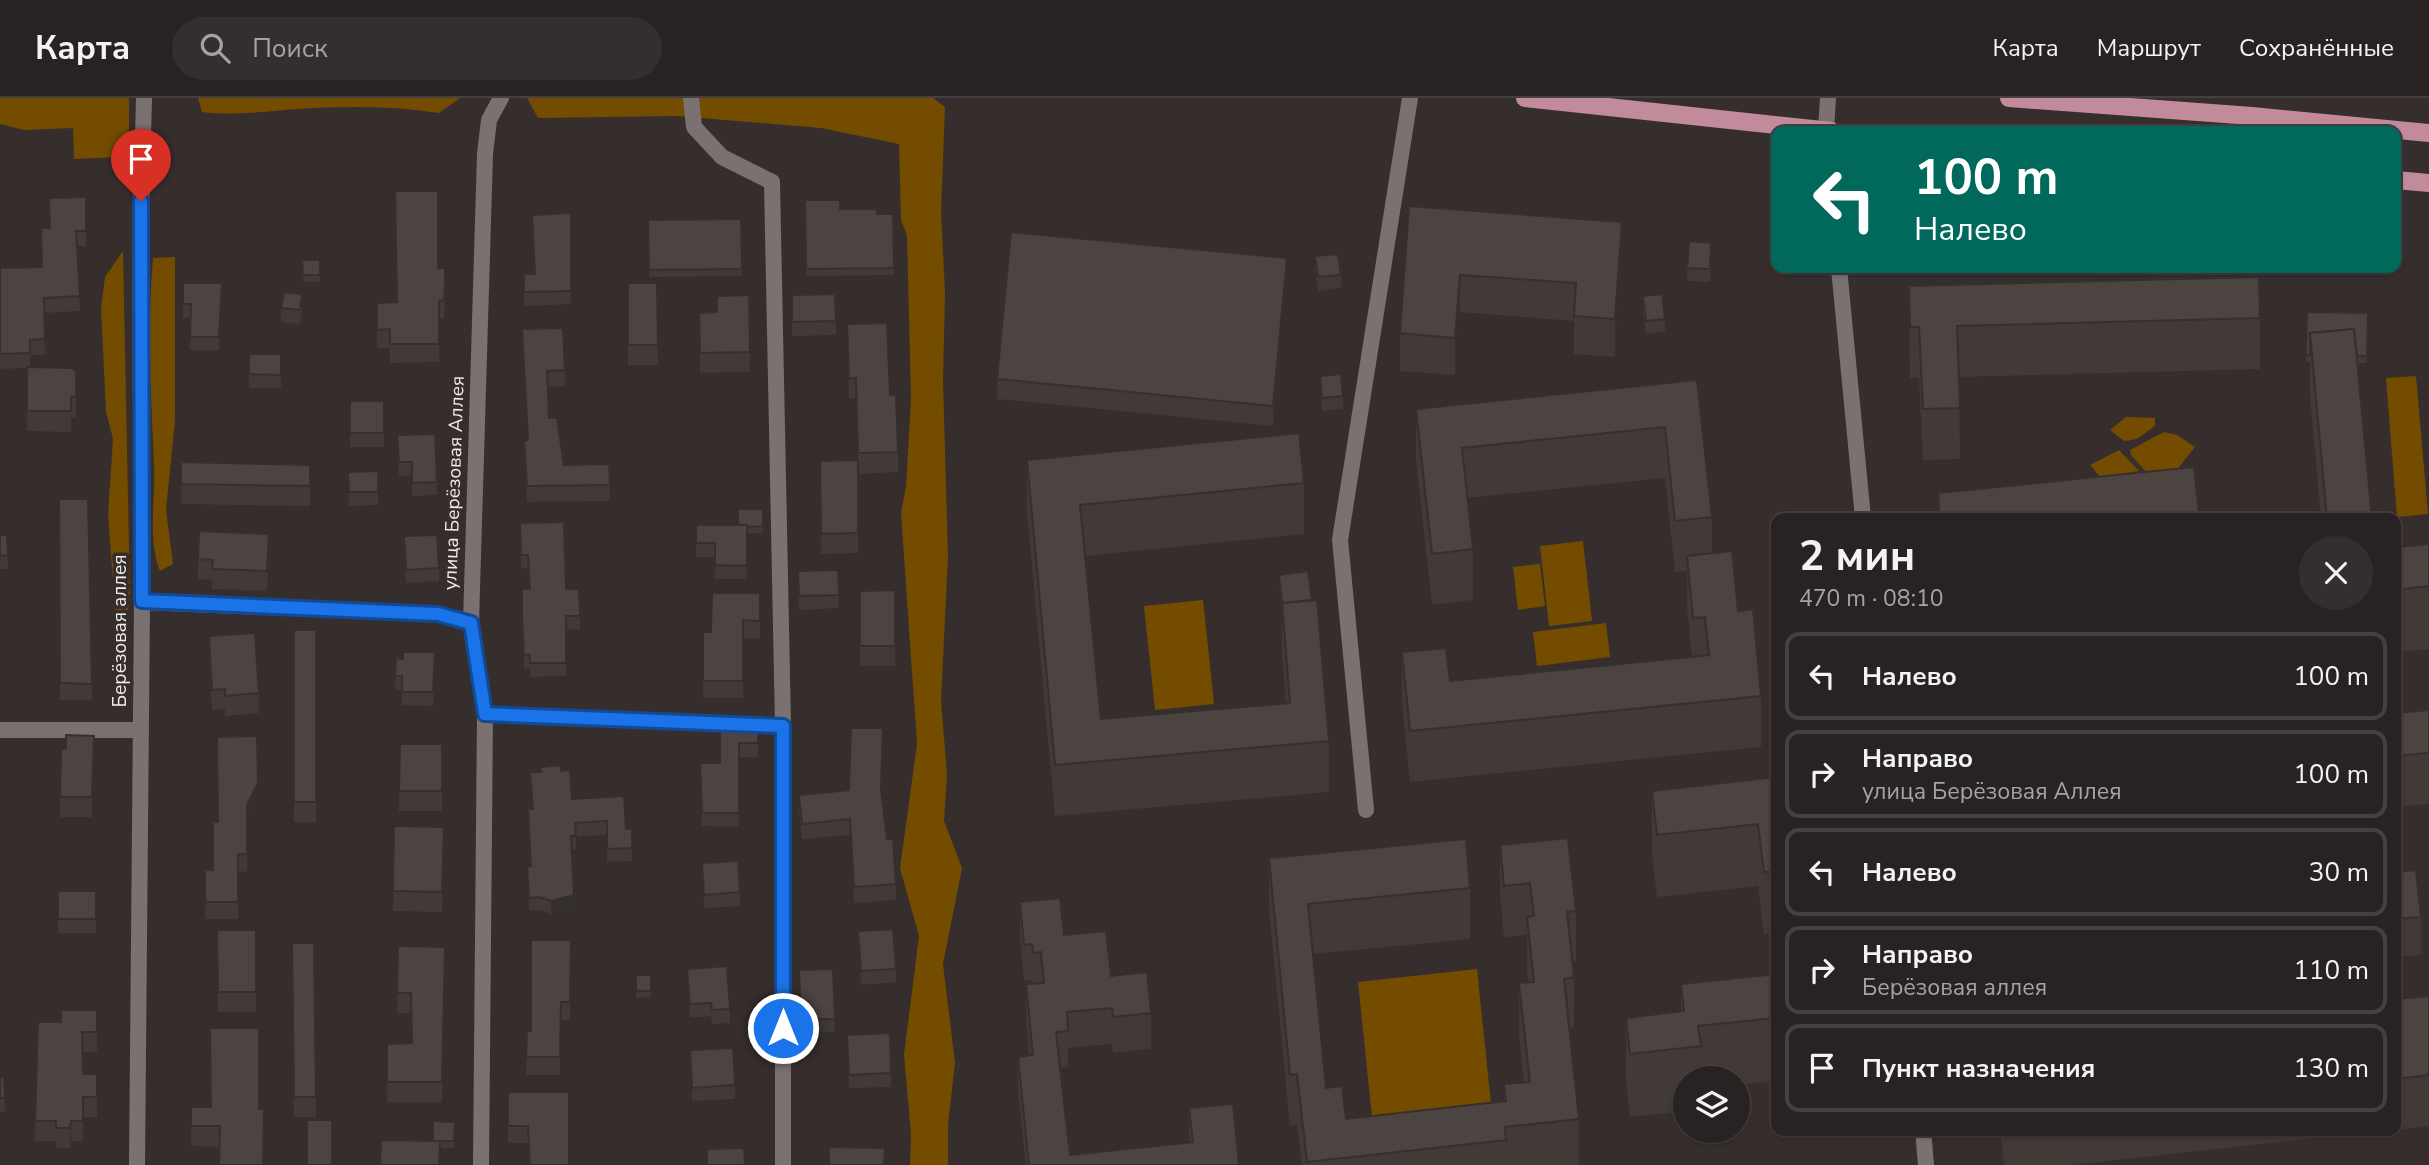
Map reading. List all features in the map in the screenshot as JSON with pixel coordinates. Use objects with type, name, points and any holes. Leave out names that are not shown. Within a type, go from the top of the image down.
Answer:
[{"type":"main road","points":[[1525,98],[1780,126]]},
{"type":"main road","points":[[2009,98],[2356,126]]},
{"type":"main road","points":[[2401,130],[2429,133]]},
{"type":"main road","points":[[2401,180],[2429,183]]},
{"type":"street","name":"Берёзовая аллея","points":[[137,1165],[142,601],[140,252],[144,98]]},
{"type":"street","name":"улица Берёзовая Аллея","points":[[481,1165],[485,714],[471,623],[485,154],[489,120],[501,98]]},
{"type":"street","points":[[691,98],[694,127],[722,158],[772,182],[783,726],[783,1165]]},
{"type":"street","points":[[1366,810],[1340,540],[1410,98]]},
{"type":"street","points":[[1826,126],[1828,98]]},
{"type":"street","points":[[1839,273],[1863,513]]},
{"type":"street","points":[[142,601],[438,614],[471,623]]},
{"type":"street","points":[[485,714],[783,726]]},
{"type":"street","points":[[0,730],[141,730]]},
{"type":"street","points":[[1924,1136],[1926,1165]]},
{"type":"shaded area","points":[[0,98],[129,98],[129,132],[121,157],[74,159],[73,128],[24,130],[0,124]]},
{"type":"shaded area","points":[[198,98],[460,98],[439,113],[352,107],[226,114],[202,112]]},
{"type":"shaded area","points":[[527,98],[933,98],[945,107],[941,211],[945,293],[943,381],[948,556],[941,701],[947,775],[944,821],[962,868],[943,964],[955,1063],[948,1125],[948,1165],[910,1165],[911,1134],[904,1055],[919,936],[900,868],[917,744],[901,513],[906,486],[911,399],[907,235],[901,220],[899,144],[821,128],[677,116],[538,118]]},
{"type":"shaded area","points":[[123,251],[130,597],[119,660],[108,515],[113,439],[106,411],[101,308],[105,277]]},
{"type":"shaded area","points":[[175,257],[175,420],[166,510],[173,564],[160,571],[153,532],[151,284],[153,258]]},
{"type":"shaded area","points":[[2416,376],[2428,514],[2401,517],[2401,513],[2397,513],[2386,378]]},
{"type":"shaded area","points":[[2126,417],[2155,418],[2155,426],[2137,439],[2124,441],[2110,430]]},
{"type":"shaded area","points":[[2164,432],[2177,435],[2195,447],[2176,471],[2148,474],[2131,455],[2130,450]]},
{"type":"shaded area","points":[[2119,450],[2139,471],[2101,478],[2090,465]]},
{"type":"shaded area","points":[[1583,541],[1592,621],[1549,626],[1540,546]]},
{"type":"shaded area","points":[[1540,564],[1545,606],[1518,610],[1513,567]]},
{"type":"shaded area","points":[[1203,600],[1214,704],[1155,710],[1144,606]]},
{"type":"shaded area","points":[[1606,623],[1610,657],[1537,666],[1533,632]]},
{"type":"shaded area","points":[[1477,969],[1491,1104],[1372,1117],[1358,982]]},
{"type":"building","points":[[395,191],[438,191],[438,268],[445,268],[444,300],[439,301],[439,344],[390,344],[390,329],[377,330],[377,303],[397,302]]},
{"type":"building","points":[[86,197],[86,231],[76,231],[80,296],[44,298],[45,339],[30,340],[30,353],[0,354],[0,268],[42,267],[41,228],[50,228],[49,198]]},
{"type":"building","points":[[805,200],[840,200],[840,209],[877,209],[877,214],[893,214],[894,268],[806,269]]},
{"type":"building","points":[[1409,206],[1622,222],[1615,319],[1574,316],[1576,283],[1460,275],[1455,338],[1400,333]]},
{"type":"building","points":[[571,213],[571,291],[524,292],[524,274],[535,274],[532,215]]},
{"type":"building","points":[[741,219],[742,269],[649,270],[648,220]]},
{"type":"building","points":[[1011,232],[1287,258],[1273,406],[997,379]]},
{"type":"building","points":[[1689,241],[1711,243],[1710,269],[1687,268]]},
{"type":"building","points":[[1338,254],[1341,275],[1318,277],[1315,256]]},
{"type":"building","points":[[302,260],[320,260],[320,275],[303,275]]},
{"type":"building","points":[[2259,277],[2260,318],[1957,326],[1960,408],[1923,409],[1919,327],[1910,327],[1909,286]]},
{"type":"building","points":[[183,283],[222,283],[219,337],[190,337],[191,304],[183,304]]},
{"type":"building","points":[[628,283],[657,283],[658,345],[628,345]]},
{"type":"building","points":[[284,292],[302,294],[300,310],[281,308]]},
{"type":"building","points":[[835,294],[836,321],[792,322],[792,295]]},
{"type":"building","points":[[1662,294],[1665,319],[1646,321],[1643,296]]},
{"type":"building","points":[[749,295],[750,352],[700,353],[699,313],[717,312],[717,296]]},
{"type":"building","points":[[2307,312],[2368,313],[2367,356],[2357,356],[2354,329],[2310,333],[2310,355],[2306,355]]},
{"type":"building","points":[[887,323],[890,395],[896,395],[898,452],[858,453],[856,378],[849,379],[847,324]]},
{"type":"building","points":[[563,328],[565,370],[547,371],[549,418],[557,418],[564,465],[609,464],[610,485],[527,486],[524,440],[528,440],[522,329]]},
{"type":"building","points":[[2354,329],[2372,513],[2327,513],[2310,333]]},
{"type":"building","points":[[249,354],[281,354],[281,375],[249,374]]},
{"type":"building","points":[[27,367],[71,368],[76,371],[76,396],[71,397],[71,411],[27,411]]},
{"type":"building","points":[[1341,374],[1343,396],[1322,398],[1320,376]]},
{"type":"building","points":[[1697,380],[1712,517],[1675,521],[1665,427],[1462,448],[1473,549],[1432,554],[1416,409]]},
{"type":"building","points":[[350,401],[384,401],[384,433],[350,433]]},
{"type":"building","points":[[1299,433],[1304,483],[1080,505],[1101,719],[1290,703],[1282,603],[1317,600],[1329,741],[1055,765],[1027,460]]},
{"type":"building","points":[[435,434],[437,482],[412,483],[412,462],[399,462],[397,435]]},
{"type":"building","points":[[858,460],[858,533],[821,534],[820,461]]},
{"type":"building","points":[[181,462],[310,465],[310,486],[181,484]]},
{"type":"building","points":[[2194,467],[2199,513],[1940,513],[1938,493]]},
{"type":"building","points":[[378,471],[378,492],[349,492],[348,472]]},
{"type":"building","points":[[59,499],[88,499],[92,684],[60,683]]},
{"type":"building","points":[[738,509],[763,509],[763,526],[738,525]]},
{"type":"building","points":[[564,522],[566,589],[579,589],[580,616],[566,616],[566,663],[530,663],[530,655],[524,655],[522,616],[522,589],[530,589],[528,555],[521,555],[520,523]]},
{"type":"building","points":[[696,525],[747,525],[747,566],[715,565],[715,543],[696,543]]},
{"type":"building","points":[[199,531],[269,534],[267,571],[212,569],[213,560],[198,559]]},
{"type":"building","points":[[0,535],[7,535],[8,555],[0,556]]},
{"type":"building","points":[[437,535],[439,568],[406,570],[404,536]]},
{"type":"building","points":[[2429,544],[2429,586],[2401,589],[2401,547]]},
{"type":"building","points":[[1732,551],[1738,611],[1753,609],[1761,696],[1410,731],[1402,652],[1446,648],[1450,681],[1709,655],[1705,617],[1693,618],[1687,556]]},
{"type":"building","points":[[838,570],[839,595],[799,596],[798,571]]},
{"type":"building","points":[[1308,571],[1312,600],[1282,603],[1279,575]]},
{"type":"building","points":[[895,590],[895,646],[860,646],[860,591]]},
{"type":"building","points":[[712,593],[760,593],[760,621],[743,620],[743,681],[703,681],[703,632],[711,632]]},
{"type":"building","points":[[294,630],[316,630],[316,802],[294,802]]},
{"type":"building","points":[[255,633],[259,693],[225,696],[225,689],[212,690],[209,636]]},
{"type":"building","points":[[403,652],[435,652],[433,692],[402,692],[402,676],[395,676],[396,658],[403,659]]},
{"type":"building","points":[[2429,710],[2429,753],[2401,756],[2401,713]]},
{"type":"building","points":[[720,724],[758,724],[758,743],[739,743],[739,813],[702,813],[700,763],[720,763]]},
{"type":"building","points":[[851,728],[883,728],[881,789],[887,839],[893,839],[896,884],[854,887],[850,819],[802,824],[799,795],[849,790]]},
{"type":"building","points":[[66,735],[94,736],[92,797],[60,797],[61,749],[66,749]]},
{"type":"building","points":[[257,736],[258,783],[247,805],[247,854],[238,854],[238,902],[205,902],[205,870],[213,870],[213,822],[218,822],[217,737]]},
{"type":"building","points":[[400,744],[442,744],[442,791],[399,791]]},
{"type":"building","points":[[561,765],[561,771],[570,770],[572,799],[624,796],[626,829],[632,829],[632,848],[607,849],[607,821],[575,823],[576,836],[571,836],[574,895],[551,901],[540,897],[529,898],[527,867],[531,866],[528,809],[533,809],[530,772],[541,772],[540,767]]},
{"type":"building","points":[[1771,778],[1771,871],[1764,872],[1758,824],[1657,835],[1652,791]]},
{"type":"building","points":[[394,826],[444,827],[442,892],[393,891]]},
{"type":"building","points":[[1568,838],[1576,911],[1567,912],[1574,977],[1564,979],[1579,1119],[1505,1127],[1506,1140],[1307,1162],[1297,1074],[1290,1075],[1269,858],[1466,839],[1470,888],[1308,904],[1326,1088],[1342,1086],[1346,1119],[1506,1101],[1504,1084],[1530,1082],[1519,983],[1534,982],[1527,917],[1534,916],[1530,883],[1504,886],[1500,845]]},
{"type":"building","points":[[738,861],[740,892],[704,895],[702,863]]},
{"type":"building","points":[[2416,870],[2421,917],[2401,919],[2401,872]]},
{"type":"building","points":[[58,891],[96,891],[96,919],[58,919]]},
{"type":"building","points":[[1060,898],[1064,935],[1106,931],[1111,976],[1147,972],[1151,1013],[1113,1017],[1112,1008],[1067,1012],[1068,1031],[1056,1032],[1070,1155],[1193,1142],[1189,1108],[1233,1104],[1239,1165],[1029,1165],[1018,1057],[1033,1055],[1026,984],[1044,983],[1041,952],[1033,953],[1032,944],[1024,945],[1020,902]]},
{"type":"building","points":[[893,929],[896,969],[861,971],[858,931]]},
{"type":"building","points":[[217,930],[256,930],[256,992],[218,992]]},
{"type":"building","points":[[531,940],[571,940],[570,1002],[561,1002],[560,1057],[526,1057],[527,1031],[531,1031]]},
{"type":"building","points":[[292,943],[314,943],[316,1097],[294,1097]]},
{"type":"building","points":[[398,946],[445,947],[442,1082],[387,1082],[387,1044],[412,1043],[411,993],[397,993]]},
{"type":"building","points":[[727,966],[730,1009],[712,1010],[711,1003],[690,1004],[687,969]]},
{"type":"building","points":[[833,969],[835,1019],[801,1020],[799,970]]},
{"type":"building","points":[[636,975],[651,975],[651,991],[636,991]]},
{"type":"building","points":[[1771,975],[1771,1019],[1698,1026],[1701,1046],[1630,1054],[1626,1018],[1684,1011],[1681,984]]},
{"type":"building","points":[[2429,996],[2429,1075],[2401,1078],[2401,999]]},
{"type":"building","points":[[61,1010],[97,1010],[97,1032],[82,1032],[83,1074],[97,1074],[97,1097],[83,1097],[83,1121],[71,1121],[70,1128],[56,1128],[56,1121],[35,1121],[38,1022],[61,1022]]},
{"type":"building","points":[[210,1028],[259,1028],[259,1109],[264,1109],[263,1165],[219,1165],[220,1126],[191,1126],[191,1107],[211,1107]]},
{"type":"building","points":[[890,1033],[891,1073],[849,1075],[847,1035]]},
{"type":"building","points":[[733,1048],[735,1085],[692,1088],[690,1050]]},
{"type":"building","points":[[0,1077],[4,1077],[5,1098],[0,1098]]},
{"type":"building","points":[[508,1092],[569,1092],[569,1165],[530,1165],[528,1126],[508,1126]]},
{"type":"building","points":[[307,1120],[332,1120],[332,1165],[307,1165]]},
{"type":"building","points":[[433,1121],[455,1122],[454,1141],[433,1141]]},
{"type":"building","points":[[381,1140],[440,1141],[439,1165],[380,1165]]},
{"type":"building","points":[[829,1147],[885,1148],[884,1165],[829,1165]]},
{"type":"building","points":[[744,1148],[745,1165],[707,1165],[707,1149]]},
{"type":"route","points":[[141,201],[142,601],[438,614],[471,623],[485,714],[783,726],[783,1028]]}]
